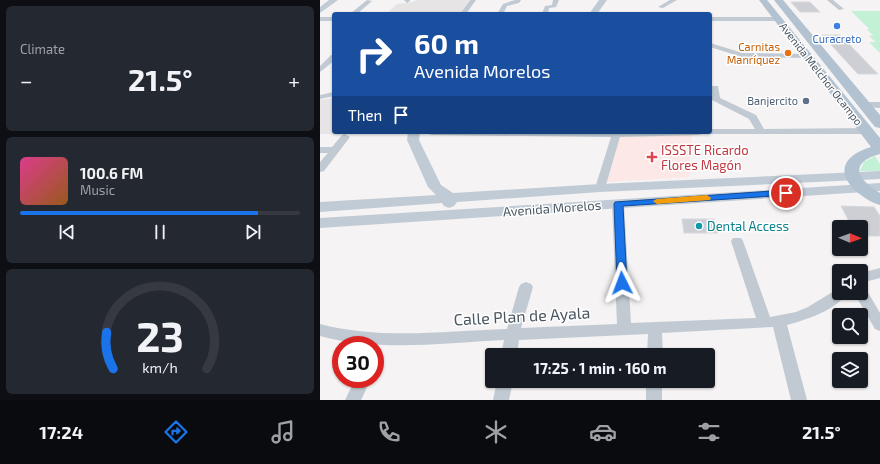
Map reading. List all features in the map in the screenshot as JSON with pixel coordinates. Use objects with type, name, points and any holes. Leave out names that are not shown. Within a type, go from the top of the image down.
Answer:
[{"type":"main road","points":[[320,4],[326,0],[334,0]]},
{"type":"main road","points":[[320,11],[334,0]]},
{"type":"main road","points":[[594,12],[603,0]]},
{"type":"main road","points":[[766,4],[781,4]]},
{"type":"main road","name":"Avenida Melchor Ocampo","points":[[766,4],[880,149]]},
{"type":"main road","name":"Avenida Melchor Ocampo","points":[[781,4],[880,124]]},
{"type":"main road","points":[[832,89],[851,89]]},
{"type":"main road","points":[[414,134],[413,140],[435,187],[450,198],[446,215]]},
{"type":"main road","points":[[880,149],[866,152],[855,158],[851,166],[857,182],[880,200]]},
{"type":"main road","name":"Avenida Morelos","points":[[320,223],[618,204],[857,182],[880,175]]},
{"type":"main road","name":"Avenida Morelos","points":[[320,207],[600,188],[857,182],[880,187]]},
{"type":"street","points":[[355,12],[370,0]]},
{"type":"street","points":[[464,12],[473,0]]},
{"type":"street","points":[[501,12],[506,5],[517,2],[518,0]]},
{"type":"street","points":[[546,12],[547,8],[554,6],[556,0]]},
{"type":"street","points":[[661,8],[674,0]]},
{"type":"street","points":[[830,0],[841,9]]},
{"type":"street","points":[[320,19],[332,19]]},
{"type":"street","points":[[712,19],[778,19]]},
{"type":"street","points":[[712,46],[742,55],[806,56]]},
{"type":"street","points":[[320,70],[332,59]]},
{"type":"street","points":[[714,88],[717,97],[713,98],[753,117],[760,130]]},
{"type":"street","points":[[320,97],[332,94]]},
{"type":"street","points":[[864,105],[880,104]]},
{"type":"street","points":[[715,132],[760,130],[866,131]]},
{"type":"street","points":[[600,188],[617,134]]},
{"type":"street","points":[[320,169],[345,137]]},
{"type":"street","points":[[320,150],[335,150]]},
{"type":"street","points":[[618,204],[624,329]]},
{"type":"street","points":[[737,241],[772,322],[799,400]]},
{"type":"street","points":[[868,276],[880,273]]},
{"type":"street","points":[[510,348],[512,335],[526,287]]},
{"type":"street","name":"Calle Plan de Ayala","points":[[384,344],[512,335],[772,322],[800,317],[818,308],[832,298]]},
{"type":"street","points":[[865,300],[880,325]]},
{"type":"street","points":[[655,328],[655,348]]},
{"type":"street","name":"Calle Plan de Ayala","points":[[320,330],[342,336]]},
{"type":"street","points":[[353,400],[359,388]]},
{"type":"street","points":[[502,400],[504,388]]},
{"type":"street","points":[[654,388],[654,400]]},
{"type":"shaded area","points":[[416,0],[469,0],[461,12],[388,12],[397,4],[413,2]]},
{"type":"shaded area","points":[[332,98],[332,134],[320,134],[320,100]]},
{"type":"shaded area","name":"ISSSTE Ricardo Flores Magón","points":[[692,134],[689,177],[606,182],[620,136]]},
{"type":"green space","points":[[851,11],[880,11],[880,53],[869,42],[876,42],[869,36],[873,35],[867,30],[869,29]]},
{"type":"green space","points":[[875,156],[880,164],[880,171],[860,171],[864,162]]},
{"type":"building","points":[[791,2],[810,2],[820,12],[800,12]]},
{"type":"building","points":[[822,35],[840,35],[878,74],[858,74]]},
{"type":"building","points":[[841,206],[874,207],[880,216],[880,236],[868,236],[868,220],[848,220]]},
{"type":"building","name":"Dental Access","points":[[682,219],[714,219],[718,233],[684,233]]},
{"type":"slow traffic","points":[[657,201],[707,198]]},
{"type":"place","name":"Curacreto","points":[[837,26]]},
{"type":"place","name":"Carnitas Manríquez","points":[[788,53]]},
{"type":"place","name":"Banjercito","points":[[806,101]]},
{"type":"place","name":"ISSSTE Ricardo Flores Magón","points":[[652,157]]},
{"type":"place","name":"Dental Access","points":[[699,226]]},
{"type":"route","points":[[622,283],[618,204],[786,193]]}]
